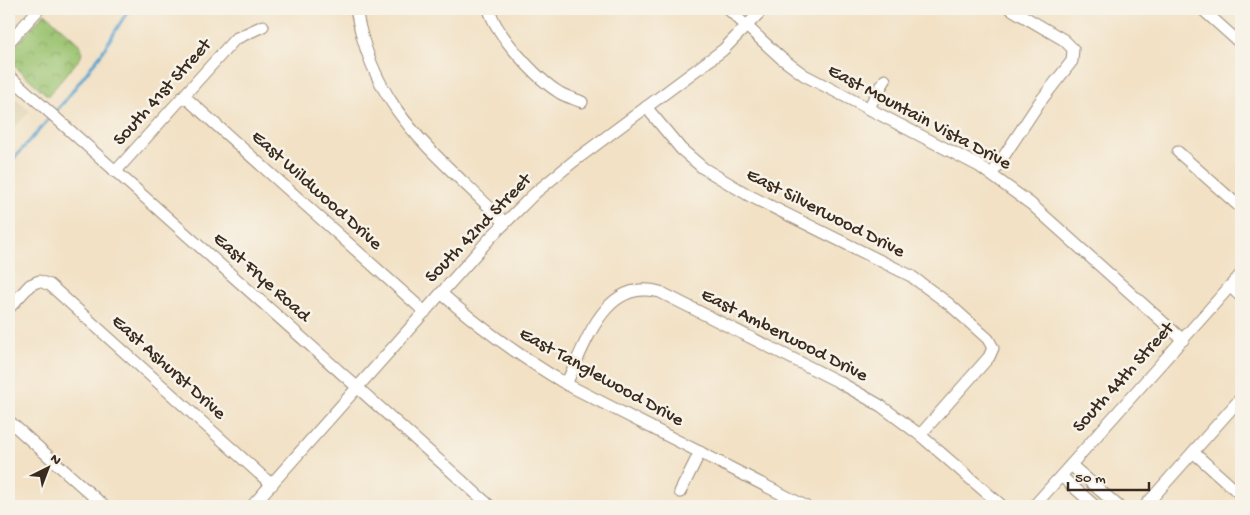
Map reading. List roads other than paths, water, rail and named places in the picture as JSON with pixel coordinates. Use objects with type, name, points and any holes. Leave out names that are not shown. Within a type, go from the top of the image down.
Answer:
[{"type":"street","points":[[9,42],[38,9]]},
{"type":"street","points":[[356,9],[365,50],[374,74],[399,115],[505,223]]},
{"type":"street","points":[[489,9],[501,34],[514,50],[560,93],[582,102]]},
{"type":"street","name":"East Mountain Vista Drive","points":[[728,9],[798,72],[992,174],[1031,204],[1183,340]]},
{"type":"street","name":"South 42nd Street","points":[[252,506],[505,223],[558,174],[723,50],[763,9]]},
{"type":"street","points":[[992,174],[1039,103],[1072,61],[1073,49],[1064,40],[1011,9]]},
{"type":"street","points":[[1202,9],[1241,44]]},
{"type":"street","name":"South 41st Street","points":[[115,172],[235,39],[263,26]]},
{"type":"street","name":"East Frye Road","points":[[9,76],[490,506]]},
{"type":"street","points":[[868,109],[885,80]]},
{"type":"street","name":"East Wildwood Drive","points":[[184,96],[425,312]]},
{"type":"street","name":"East Silverwood Drive","points":[[646,107],[681,149],[703,168],[750,196],[911,276],[948,304],[988,339],[993,348],[989,357],[920,435]]},
{"type":"street","points":[[1178,152],[1241,208]]},
{"type":"street","name":"South 44th Street","points":[[1034,506],[1241,274]]},
{"type":"street","name":"East Ashurst Drive","points":[[9,308],[30,285],[39,280],[50,285],[272,485]]},
{"type":"street","points":[[1230,286],[1241,296]]},
{"type":"street","name":"East Amberwood Drive","points":[[566,384],[601,315],[609,304],[633,290],[647,289],[668,296],[839,382],[881,406],[920,435],[1002,506]]},
{"type":"street","name":"East Tanglewood Drive","points":[[441,293],[494,338],[566,384],[806,506]]},
{"type":"street","points":[[1145,506],[1241,398]]},
{"type":"street","points":[[9,421],[104,506]]},
{"type":"street","points":[[680,492],[700,452]]},
{"type":"street","points":[[1193,452],[1241,495]]},
{"type":"street","points":[[1071,465],[1118,506]]},
{"type":"street","points":[[1061,476],[1094,506],[1103,493]]},
{"type":"waterway","points":[[9,164],[64,102],[101,54],[129,9]]}]
